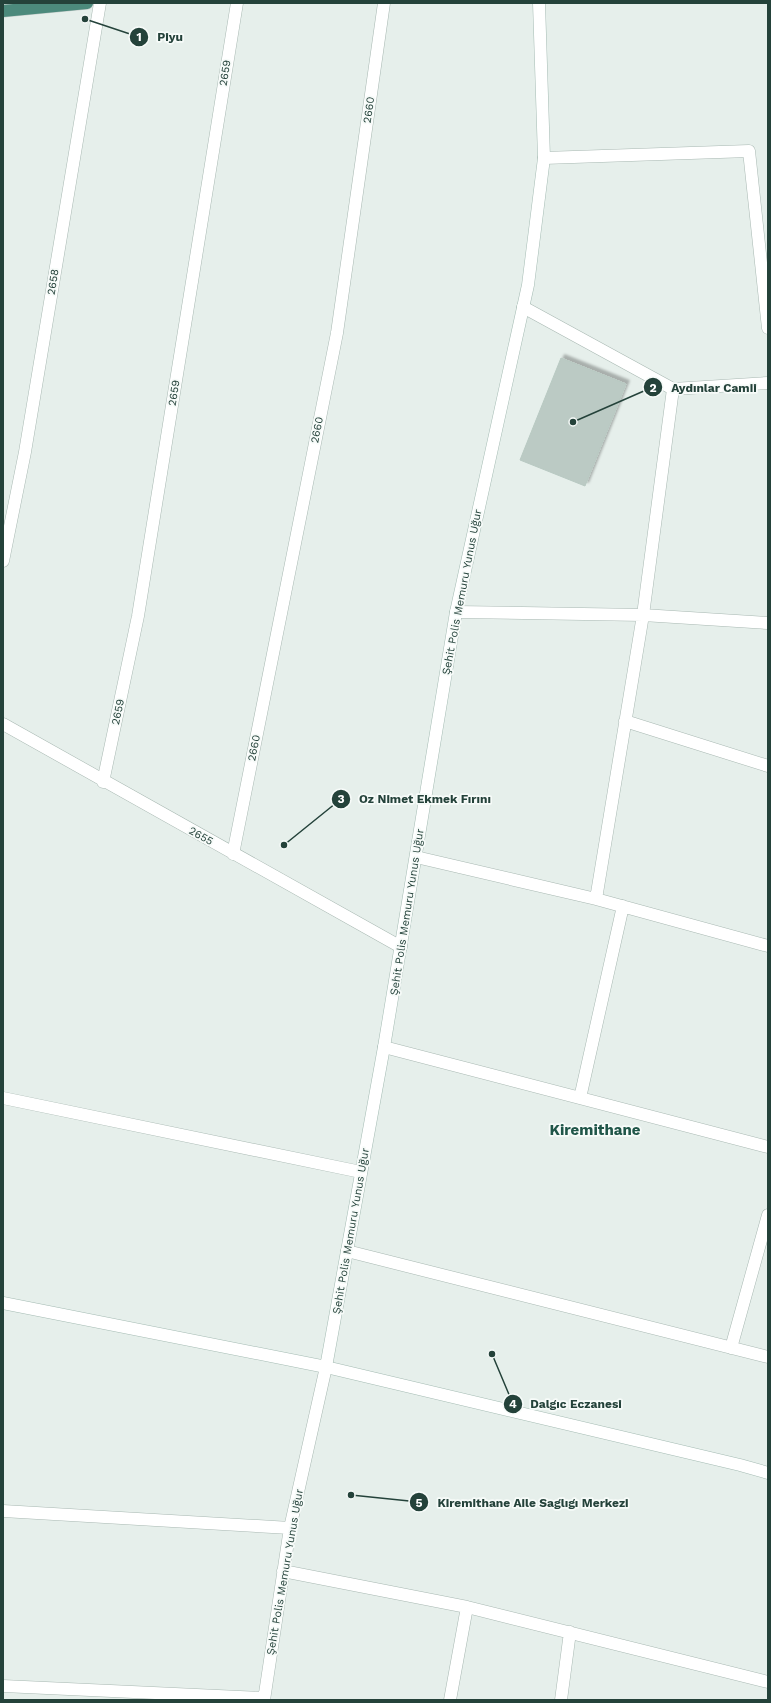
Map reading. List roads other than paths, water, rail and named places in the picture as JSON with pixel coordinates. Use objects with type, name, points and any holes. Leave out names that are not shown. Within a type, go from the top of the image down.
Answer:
[{"type":"highway","points":[[3,11],[87,3]]},
{"type":"street","name":"2658","points":[[3,561],[25,452],[100,3]]},
{"type":"street","name":"2659","points":[[103,782],[138,616],[237,3]]},
{"type":"street","name":"2660","points":[[233,854],[337,333],[384,3]]},
{"type":"street","name":"Şehit Polis Memuru Yunus Uğur","points":[[264,1699],[290,1528],[326,1367],[384,1047],[456,612],[528,285],[544,158],[539,3]]},
{"type":"street","points":[[544,158],[749,151],[768,328]]},
{"type":"street","points":[[523,307],[673,389],[768,383]]},
{"type":"street","points":[[596,899],[643,615],[673,389]]},
{"type":"street","points":[[456,612],[643,615],[768,623]]},
{"type":"street","points":[[625,721],[768,766]]},
{"type":"street","name":"2655","points":[[3,724],[103,782],[401,948]]},
{"type":"street","points":[[416,857],[596,899],[768,946]]},
{"type":"street","points":[[580,1098],[623,906]]},
{"type":"street","points":[[384,1047],[768,1147]]},
{"type":"street","points":[[3,1098],[361,1172]]},
{"type":"street","points":[[731,1348],[768,1215]]},
{"type":"street","points":[[347,1251],[768,1357]]},
{"type":"street","points":[[3,1303],[326,1367],[740,1464],[768,1473]]},
{"type":"street","points":[[3,1511],[290,1528]]},
{"type":"street","points":[[283,1571],[467,1607],[768,1682]]},
{"type":"street","points":[[450,1700],[467,1607]]},
{"type":"street","points":[[561,1700],[570,1632]]},
{"type":"street","points":[[3,1686],[264,1699]]},
{"type":"place","name":"Piyu","points":[[85,19]]},
{"type":"place","name":"Aydınlar Camii","points":[[573,422]]},
{"type":"place","name":"Oz Nimet Ekmek Fırını","points":[[284,845]]},
{"type":"place","name":"Dalgıc Eczanesi","points":[[492,1354]]},
{"type":"place","name":"Kiremithane Aile Saglıgı Merkezi","points":[[351,1495]]},
{"type":"district","name":"Kiremithane","points":[[595,1130]]}]
